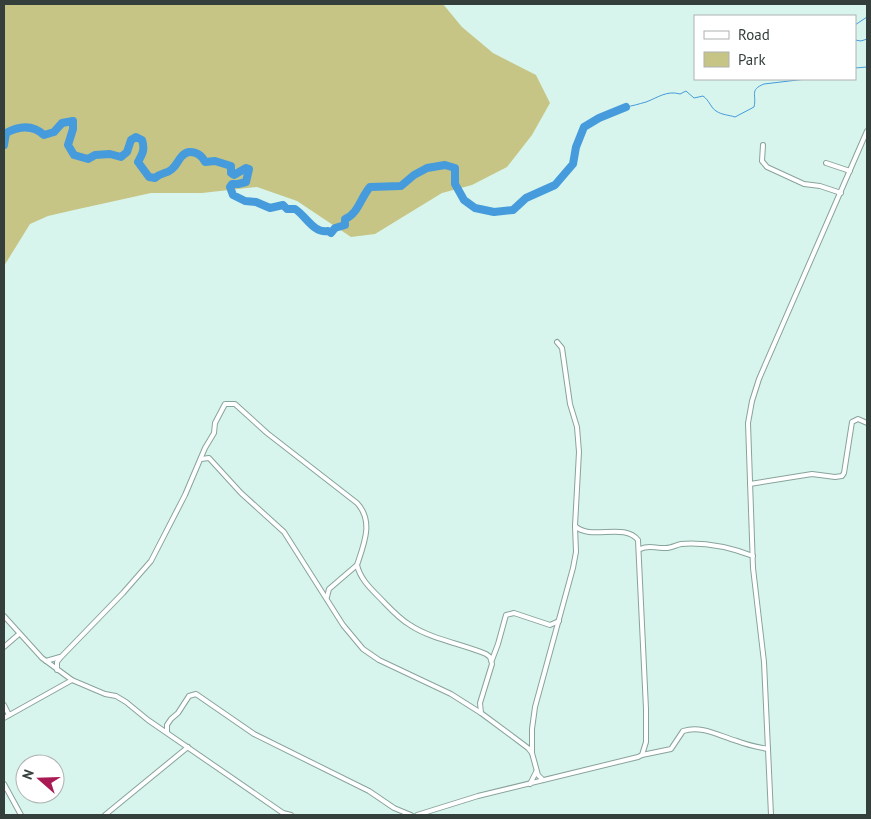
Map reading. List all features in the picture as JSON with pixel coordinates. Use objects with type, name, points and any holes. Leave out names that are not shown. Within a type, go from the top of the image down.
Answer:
[{"type":"street","points":[[771,815],[764,662],[753,556],[748,422],[759,379],[867,131]]},
{"type":"street","points":[[862,142],[867,145]]},
{"type":"street","points":[[762,145],[762,161],[767,167],[798,182],[841,193]]},
{"type":"street","points":[[826,163],[850,171]]},
{"type":"street","points":[[543,780],[536,772],[532,753],[532,729],[535,707],[576,552],[575,526],[579,452],[577,426],[570,404],[562,348],[557,342]]},
{"type":"street","points":[[57,670],[57,662],[60,657],[123,593],[151,561],[174,520],[214,433],[215,423],[226,404],[235,404],[267,433],[364,510],[368,526],[357,565],[329,589],[327,599]]},
{"type":"street","points":[[750,484],[812,474],[842,476],[852,422],[858,419],[867,423]]},
{"type":"street","points":[[200,460],[209,458],[242,494],[284,532],[350,636],[362,649],[380,660],[451,694],[481,713],[532,753]]},
{"type":"street","points":[[575,526],[584,531],[631,534],[649,546],[666,548],[679,544],[710,544],[753,556]]},
{"type":"street","points":[[575,536],[584,531]]},
{"type":"street","points":[[638,540],[640,549],[646,708],[646,742],[642,755]]},
{"type":"street","points":[[640,549],[649,546]]},
{"type":"street","points":[[357,565],[364,581],[410,626],[432,636],[486,654],[496,653]]},
{"type":"street","points":[[481,713],[480,703],[506,615],[514,613],[550,625],[555,631]]},
{"type":"street","points":[[4,616],[19,634],[57,670],[72,680],[105,694],[116,696],[283,814],[291,815]]},
{"type":"street","points":[[550,625],[559,622]]},
{"type":"street","points":[[4,647],[19,634]]},
{"type":"street","points":[[486,654],[492,660]]},
{"type":"street","points":[[46,661],[60,657]]},
{"type":"street","points":[[4,718],[72,680]]},
{"type":"street","points":[[167,732],[167,725],[171,719],[189,696],[196,694],[254,734],[369,791],[394,808],[412,815]]},
{"type":"street","points":[[4,706],[8,715]]},
{"type":"street","points":[[417,815],[478,796],[671,749],[683,732],[696,729],[768,749]]},
{"type":"street","points":[[105,815],[188,747]]},
{"type":"street","points":[[530,784],[536,772]]},
{"type":"street","points":[[4,784],[21,815]]},
{"type":"green space","points":[[4,4],[443,4],[462,27],[493,53],[536,75],[550,103],[532,135],[507,167],[472,185],[442,193],[375,234],[351,237],[297,201],[257,187],[202,193],[151,193],[48,216],[30,224],[4,266]]},
{"type":"waterway","points":[[856,24],[867,17]]},
{"type":"waterway","points":[[856,40],[867,39]]},
{"type":"waterway","points":[[856,68],[867,67]]},
{"type":"waterway","points":[[626,107],[666,94],[680,94],[686,91],[694,98],[703,96],[714,110],[735,117],[754,107],[754,93],[759,86],[798,80]]},
{"type":"waterway","points":[[4,145],[6,133],[16,129],[25,127],[35,129],[44,135],[54,132],[62,123],[73,121],[73,129],[68,145],[74,155],[88,159],[95,155],[110,154],[121,157],[127,152],[131,140],[136,137],[142,140],[143,146],[138,162],[149,177],[155,178],[170,171],[188,152],[201,156],[205,162],[215,161],[231,166],[231,173],[234,175],[246,168],[249,169],[246,182],[232,184],[230,187],[233,195],[245,201],[256,202],[270,208],[283,205],[287,209],[295,209],[318,230],[331,233],[335,228],[345,225],[345,219],[353,213],[370,187],[401,186],[414,175],[427,168],[445,165],[455,168],[455,184],[464,200],[475,208],[494,212],[513,210],[526,198],[555,185],[573,164],[576,147],[584,127],[599,118],[626,107]]}]
